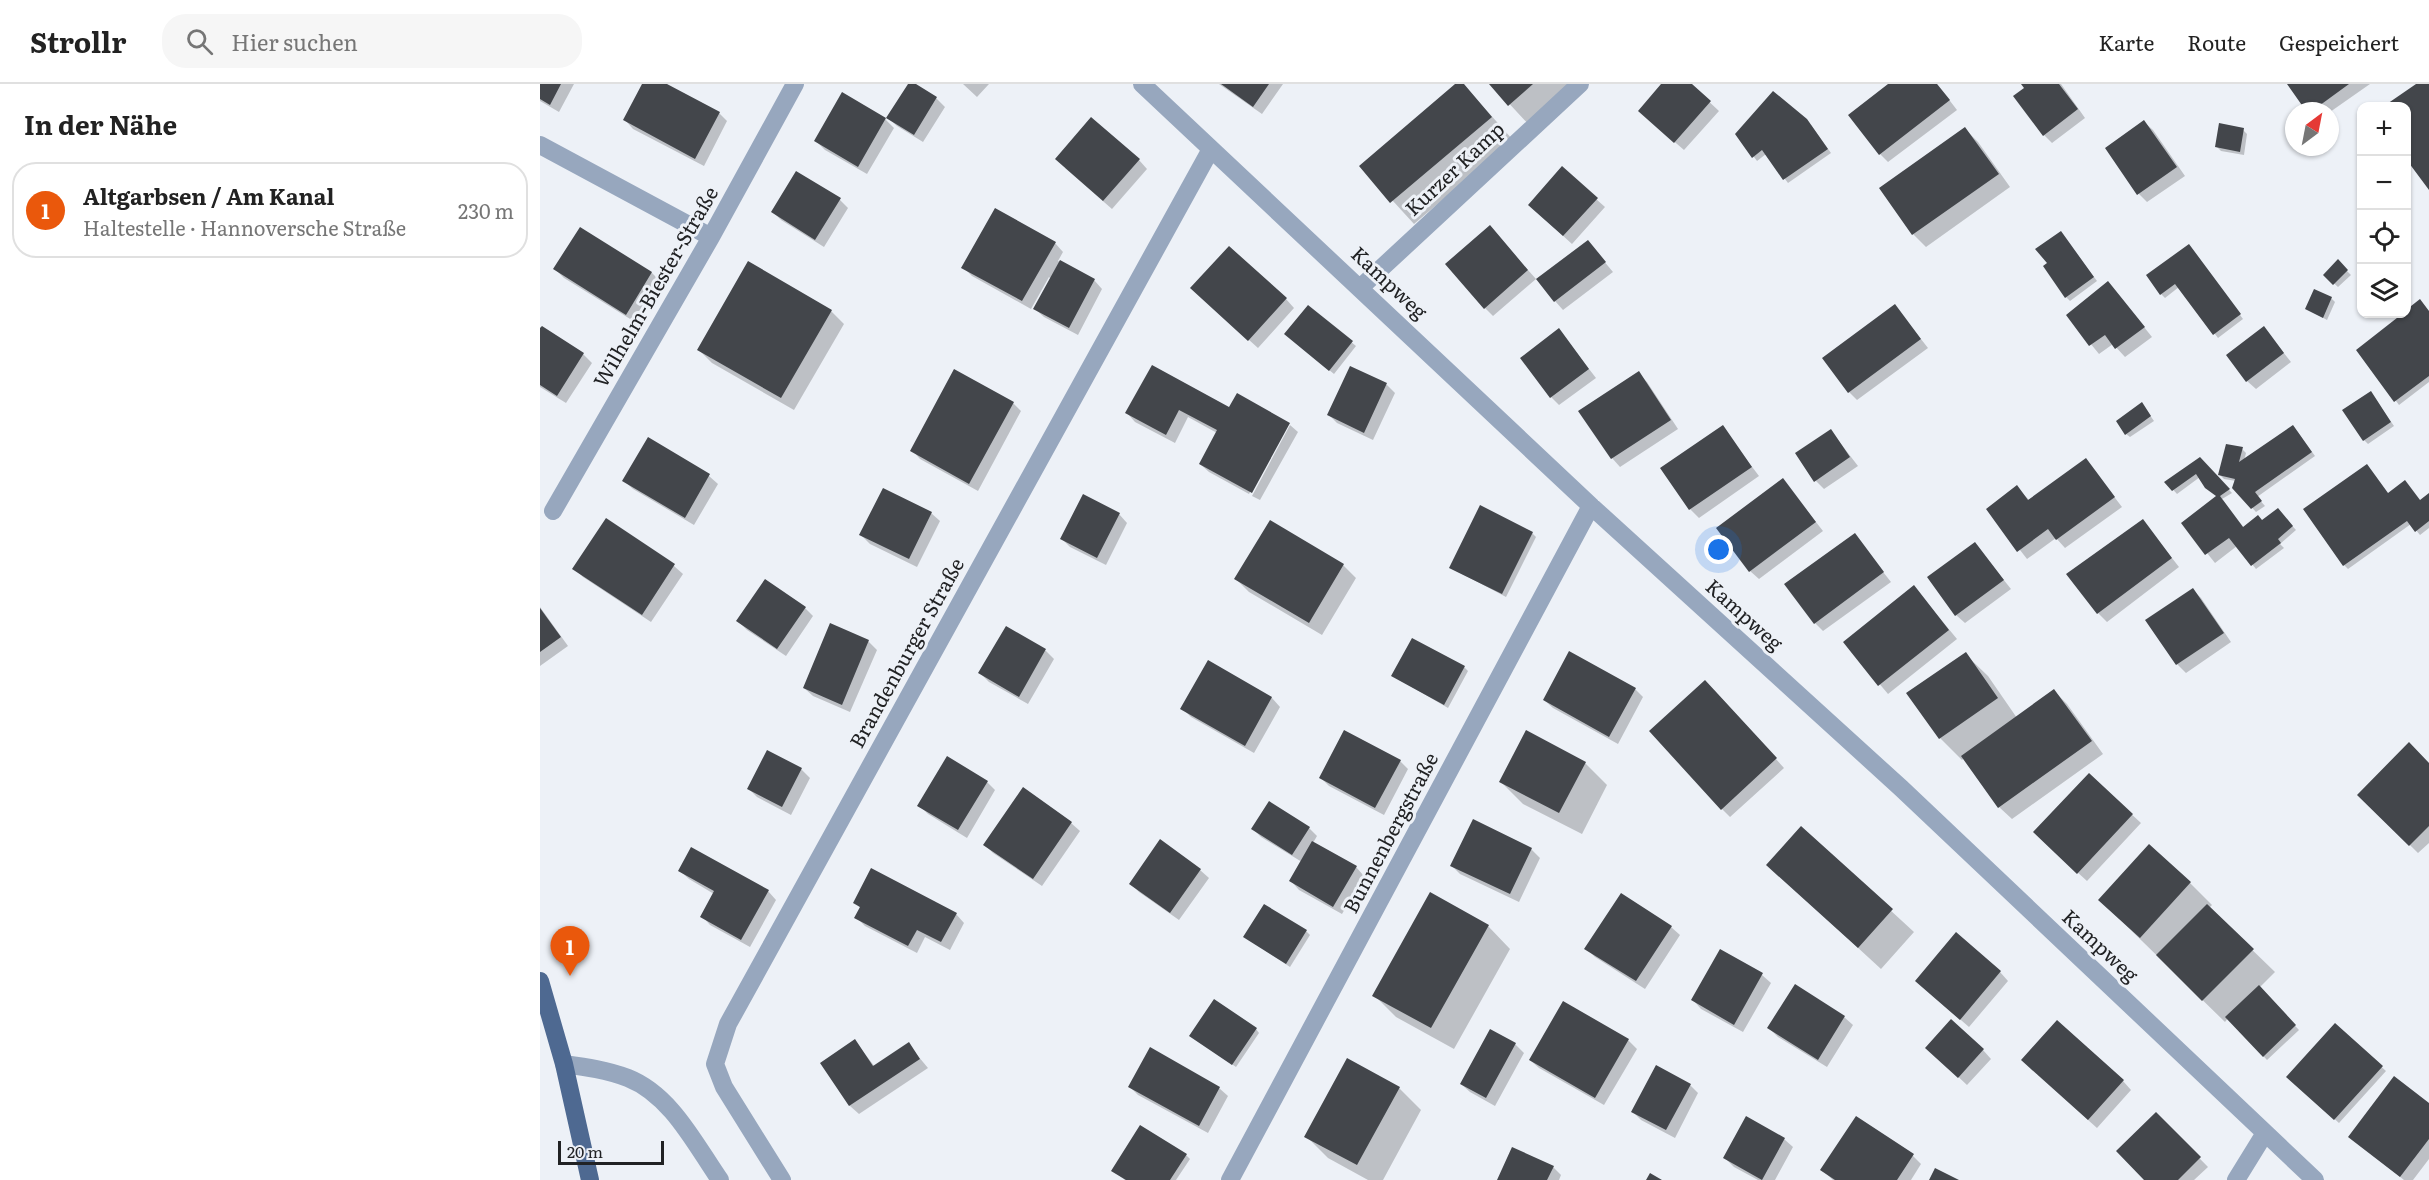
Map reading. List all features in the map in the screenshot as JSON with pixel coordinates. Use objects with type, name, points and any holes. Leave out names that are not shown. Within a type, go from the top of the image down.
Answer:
[{"type":"main road","points":[[540,981],[564,1064],[590,1180]]},
{"type":"street","name":"Wilhelm-Biester-Straße","points":[[553,511],[711,237],[795,84]]},
{"type":"street","name":"Kampweg","points":[[1142,84],[1592,506],[1901,788],[2315,1180]]},
{"type":"street","name":"Kurzer Kamp","points":[[1361,287],[1580,84]]},
{"type":"street","points":[[540,145],[711,237]]},
{"type":"street","name":"Brandenburger Straße","points":[[782,1180],[724,1087],[715,1064],[728,1024],[1211,149]]},
{"type":"street","name":"Bunnenbergstraße","points":[[1230,1180],[1592,506]]},
{"type":"street","points":[[564,1064],[598,1068],[629,1078],[653,1092],[672,1112],[720,1180]]},
{"type":"street","points":[[2236,1180],[2265,1133]]},
{"type":"building","points":[[540,84],[561,84],[550,105],[540,99]]},
{"type":"building","points":[[642,84],[667,84],[720,112],[695,159],[623,120]]},
{"type":"building","points":[[908,84],[916,84],[937,97],[914,135],[886,118]]},
{"type":"building","points":[[1221,84],[1269,84],[1253,107]]},
{"type":"building","points":[[1455,84],[1464,84],[1492,117],[1390,203],[1359,166]]},
{"type":"building","points":[[1489,84],[1533,84],[1508,106]]},
{"type":"building","points":[[1661,84],[1692,84],[1711,101],[1674,143],[1638,111]]},
{"type":"building","points":[[1888,84],[1937,84],[1950,100],[1879,155],[1848,115]]},
{"type":"building","points":[[2021,84],[2059,84],[2078,109],[2043,136],[2013,96],[2024,88]]},
{"type":"building","points":[[2287,84],[2349,84],[2324,102],[2300,102]]},
{"type":"building","points":[[2416,84],[2429,84],[2429,190],[2411,166],[2411,102],[2390,102]]},
{"type":"building","points":[[1773,91],[1807,119],[1828,149],[1783,180],[1762,150],[1752,158],[1735,134]]},
{"type":"building","points":[[842,92],[886,118],[858,167],[814,141]]},
{"type":"building","points":[[1091,117],[1140,159],[1103,201],[1055,159]]},
{"type":"building","points":[[2144,120],[2177,167],[2137,195],[2105,148]]},
{"type":"building","points":[[2219,123],[2244,128],[2240,152],[2215,147]]},
{"type":"building","points":[[1965,127],[1999,174],[1912,235],[1879,188]]},
{"type":"building","points":[[1562,166],[1598,198],[1563,236],[1528,205]]},
{"type":"building","points":[[796,171],[841,198],[815,240],[771,212]]},
{"type":"building","points":[[995,208],[1056,242],[1022,301],[961,268]]},
{"type":"building","points":[[1490,225],[1528,270],[1484,309],[1445,264]]},
{"type":"building","points":[[580,227],[652,272],[626,315],[553,269]]},
{"type":"building","points":[[2061,231],[2094,277],[2065,298],[2043,266],[2047,263],[2035,249]]},
{"type":"building","points":[[1588,240],[1606,262],[1554,302],[1536,279]]},
{"type":"building","points":[[2189,244],[2241,314],[2213,335],[2175,284],[2160,295],[2146,275]]},
{"type":"building","points":[[1229,246],[1287,298],[1248,341],[1190,288]]},
{"type":"building","points":[[2338,259],[2348,270],[2333,285],[2323,275]]},
{"type":"building","points":[[1060,260],[1095,279],[1069,328],[1033,309]]},
{"type":"building","points":[[748,261],[832,310],[781,398],[697,350]]},
{"type":"building","points":[[2108,281],[2145,327],[2115,349],[2105,335],[2089,346],[2066,315]]},
{"type":"building","points":[[2314,289],[2332,297],[2323,318],[2305,309]]},
{"type":"building","points":[[2420,299],[2429,311],[2429,376],[2394,402],[2356,350],[2397,318],[2411,318],[2411,306]]},
{"type":"building","points":[[1895,304],[1921,339],[1848,393],[1822,358]]},
{"type":"building","points":[[1308,305],[1353,341],[1329,371],[1284,334]]},
{"type":"building","points":[[542,326],[584,353],[557,396],[540,385],[540,328]]},
{"type":"building","points":[[2264,326],[2284,353],[2246,382],[2226,355]]},
{"type":"building","points":[[1559,328],[1589,369],[1550,398],[1520,358]]},
{"type":"building","points":[[1152,365],[1229,407],[1237,393],[1290,423],[1252,493],[1199,464],[1217,430],[1179,410],[1166,435],[1125,413]]},
{"type":"building","points":[[1350,366],[1387,383],[1364,433],[1327,415]]},
{"type":"building","points":[[954,369],[1014,402],[969,484],[910,451]]},
{"type":"building","points":[[1639,371],[1671,420],[1611,459],[1578,411]]},
{"type":"building","points":[[2371,391],[2391,422],[2363,441],[2342,410]]},
{"type":"building","points":[[2142,402],[2151,416],[2125,435],[2116,421]]},
{"type":"building","points":[[1723,425],[1752,467],[1689,510],[1660,468]]},
{"type":"building","points":[[2293,425],[2312,452],[2255,492],[2262,501],[2251,509],[2232,488],[2235,479],[2218,475],[2226,444],[2243,447],[2239,462]]},
{"type":"building","points":[[1831,429],[1850,457],[1814,482],[1795,453]]},
{"type":"building","points":[[648,437],[710,474],[685,518],[622,481]]},
{"type":"building","points":[[2200,457],[2230,489],[2220,496],[2243,527],[2258,515],[2262,520],[2278,508],[2293,526],[2278,539],[2281,543],[2251,566],[2229,538],[2205,555],[2181,523],[2216,496],[2205,488],[2196,474],[2172,491],[2164,482]]},
{"type":"building","points":[[2086,458],[2115,497],[2056,540],[2048,529],[2017,552],[1986,509],[2017,485],[2028,500]]},
{"type":"building","points":[[2367,464],[2388,493],[2405,480],[2420,500],[2429,493],[2429,521],[2415,532],[2407,521],[2343,566],[2303,509]]},
{"type":"building","points":[[1783,478],[1816,522],[1749,572],[1716,528]]},
{"type":"building","points":[[883,488],[932,512],[909,559],[859,535]]},
{"type":"building","points":[[1083,494],[1120,513],[1097,558],[1060,539]]},
{"type":"building","points":[[1480,505],[1533,532],[1502,594],[1449,568]]},
{"type":"building","points":[[606,518],[675,564],[642,615],[572,569]]},
{"type":"building","points":[[2143,519],[2172,558],[2097,614],[2066,574]]},
{"type":"building","points":[[1270,520],[1344,564],[1309,623],[1234,579]]},
{"type":"building","points":[[1855,533],[1884,572],[1814,624],[1784,584]]},
{"type":"building","points":[[1975,542],[2004,580],[1955,616],[1927,577]]},
{"type":"building","points":[[765,579],[806,607],[777,649],[736,621]]},
{"type":"building","points":[[1914,585],[1949,630],[1878,686],[1843,642]]},
{"type":"building","points":[[2193,588],[2224,633],[2176,665],[2145,620]]},
{"type":"building","points":[[540,608],[561,637],[540,652]]},
{"type":"building","points":[[830,623],[869,640],[842,705],[803,688]]},
{"type":"building","points":[[1006,626],[1046,649],[1019,697],[978,673]]},
{"type":"building","points":[[1412,638],[1465,666],[1444,705],[1391,676]]},
{"type":"building","points":[[1569,651],[1636,688],[1609,737],[1543,700]]},
{"type":"building","points":[[1966,652],[1998,698],[1939,739],[1906,693]]},
{"type":"building","points":[[1208,660],[1272,697],[1245,746],[1180,709]]},
{"type":"building","points":[[1705,680],[1777,758],[1721,810],[1649,731]]},
{"type":"building","points":[[2054,689],[2092,741],[1998,808],[1961,756]]},
{"type":"building","points":[[1344,730],[1401,760],[1375,808],[1319,778]]},
{"type":"building","points":[[1526,730],[1586,762],[1559,813],[1499,782]]},
{"type":"building","points":[[2409,742],[2429,763],[2429,826],[2409,846],[2357,795]]},
{"type":"building","points":[[767,750],[802,768],[782,807],[747,789]]},
{"type":"building","points":[[947,756],[988,781],[958,830],[917,806]]},
{"type":"building","points":[[2089,773],[2133,814],[2077,874],[2033,832]]},
{"type":"building","points":[[1023,787],[1072,822],[1033,879],[983,845]]},
{"type":"building","points":[[1269,801],[1310,827],[1292,855],[1251,829]]},
{"type":"building","points":[[1473,819],[1532,848],[1510,894],[1450,866]]},
{"type":"building","points":[[1801,826],[1893,909],[1858,948],[1766,865]]},
{"type":"building","points":[[1160,839],[1201,869],[1170,913],[1129,884]]},
{"type":"building","points":[[1312,841],[1357,866],[1333,907],[1289,881]]},
{"type":"building","points":[[2149,844],[2191,882],[2140,938],[2098,900]]},
{"type":"building","points":[[691,847],[769,890],[741,940],[700,917],[714,891],[678,871]]},
{"type":"building","points":[[871,868],[957,913],[941,942],[917,930],[908,946],[854,918],[860,907],[853,903]]},
{"type":"building","points":[[1430,892],[1489,925],[1431,1028],[1372,996]]},
{"type":"building","points":[[1621,893],[1672,926],[1636,981],[1584,949]]},
{"type":"building","points":[[1264,904],[1307,930],[1286,964],[1243,937]]},
{"type":"building","points":[[2207,904],[2254,949],[2202,1001],[2156,955]]},
{"type":"building","points":[[1956,932],[2001,971],[1960,1020],[1915,981]]},
{"type":"building","points":[[1720,949],[1763,973],[1734,1025],[1691,1000]]},
{"type":"building","points":[[1795,984],[1845,1016],[1818,1060],[1767,1028]]},
{"type":"building","points":[[2259,985],[2296,1025],[2263,1057],[2225,1017]]},
{"type":"building","points":[[1214,999],[1257,1028],[1232,1065],[1189,1036]]},
{"type":"building","points":[[1563,1001],[1629,1039],[1595,1098],[1529,1060]]},
{"type":"building","points":[[1951,1019],[1984,1049],[1958,1078],[1925,1048]]},
{"type":"building","points":[[2057,1020],[2124,1080],[2088,1120],[2021,1060]]},
{"type":"building","points":[[2335,1023],[2383,1066],[2334,1120],[2286,1077]]},
{"type":"building","points":[[1490,1029],[1516,1043],[1486,1098],[1460,1084]]},
{"type":"building","points":[[855,1039],[873,1066],[909,1042],[920,1059],[849,1106],[820,1063]]},
{"type":"building","points":[[1150,1047],[1220,1087],[1199,1126],[1128,1087]]},
{"type":"building","points":[[1347,1058],[1400,1087],[1357,1165],[1304,1137]]},
{"type":"building","points":[[1656,1065],[1691,1084],[1666,1130],[1631,1112]]},
{"type":"building","points":[[2394,1076],[2429,1103],[2429,1139],[2400,1177],[2348,1137]]},
{"type":"building","points":[[2156,1112],[2201,1157],[2178,1180],[2144,1180],[2116,1151]]},
{"type":"building","points":[[1746,1116],[1785,1138],[1762,1180],[1723,1158]]},
{"type":"building","points":[[1856,1116],[1914,1154],[1897,1180],[1835,1180],[1820,1170]]},
{"type":"building","points":[[1140,1125],[1187,1154],[1170,1180],[1126,1180],[1111,1171]]},
{"type":"building","points":[[1512,1147],[1554,1166],[1547,1180],[1497,1180]]},
{"type":"building","points":[[1935,1168],[1959,1180],[1929,1180]]},
{"type":"building","points":[[1650,1173],[1662,1180],[1646,1180]]},
{"type":"place","name":"Altgarbsen / Am Kanal","points":[[570,976]]}]
